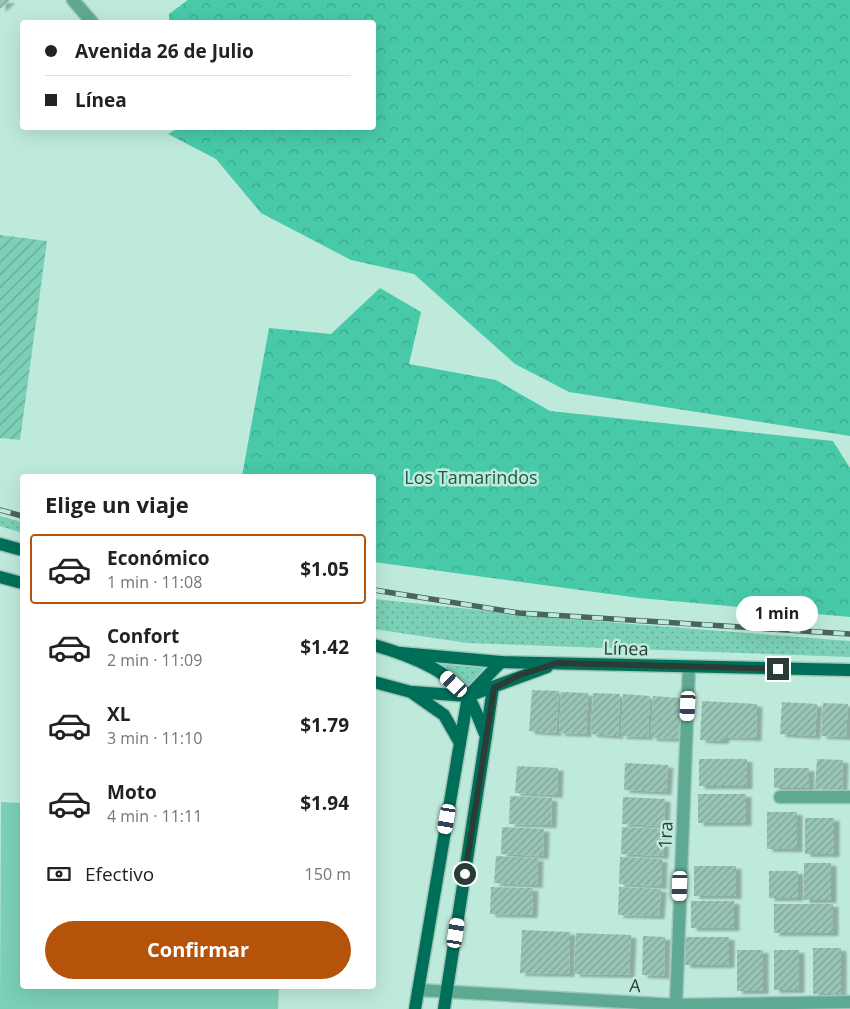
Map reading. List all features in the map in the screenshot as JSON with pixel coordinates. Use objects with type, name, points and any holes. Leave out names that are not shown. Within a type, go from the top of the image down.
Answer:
[{"type":"main road","points":[[0,544],[20,549]]},
{"type":"main road","points":[[0,577],[20,582]]},
{"type":"main road","points":[[376,647],[401,653],[441,672],[468,696],[486,736]]},
{"type":"main road","name":"Línea","points":[[401,653],[501,662],[850,670]]},
{"type":"main road","points":[[415,1009],[468,696],[501,662]]},
{"type":"main road","points":[[376,683],[411,692],[468,696],[494,688],[520,675],[557,663]]},
{"type":"main road","points":[[444,1009],[494,688]]},
{"type":"main road","points":[[411,692],[444,715],[460,744]]},
{"type":"street","points":[[73,0],[90,20]]},
{"type":"street","name":"1ra","points":[[676,1005],[689,667]]},
{"type":"street","points":[[780,797],[850,797]]},
{"type":"street","name":"A","points":[[418,990],[676,1005],[850,1002]]},
{"type":"green space","points":[[188,0],[850,0],[850,436],[569,392],[515,364],[414,274],[351,260],[261,213],[216,159],[168,134],[175,130],[376,130],[376,20],[169,20],[169,14]]},
{"type":"green space","points":[[0,235],[47,241],[20,440],[0,438]]},
{"type":"green space","name":"Los Tamarindos","points":[[380,288],[421,312],[409,364],[496,380],[550,411],[833,441],[850,468],[850,617],[639,598],[376,562],[376,474],[242,474],[269,328],[331,334]]},
{"type":"green space","points":[[0,516],[20,521],[20,532],[0,526]]},
{"type":"green space","points":[[376,599],[554,618],[850,641],[850,657],[467,643],[376,629]]},
{"type":"green space","points":[[439,664],[484,668],[469,685],[452,671]]},
{"type":"green space","points":[[1,802],[20,803],[20,989],[279,989],[278,1009],[0,1009]]},
{"type":"building","points":[[0,0],[10,0],[0,9]]},
{"type":"building","points":[[532,690],[559,691],[556,733],[529,731]]},
{"type":"building","points":[[561,692],[588,693],[586,734],[559,733]]},
{"type":"building","points":[[593,693],[620,694],[618,736],[591,734]]},
{"type":"building","points":[[623,694],[650,696],[648,737],[621,736]]},
{"type":"building","points":[[653,696],[680,698],[678,739],[651,738]]},
{"type":"building","points":[[702,701],[757,704],[756,738],[724,737],[723,741],[700,740]]},
{"type":"building","points":[[782,702],[817,704],[815,736],[780,734]]},
{"type":"building","points":[[823,703],[848,704],[846,737],[821,736]]},
{"type":"building","points":[[699,759],[747,759],[747,786],[699,786]]},
{"type":"building","points":[[817,759],[843,760],[842,790],[815,789]]},
{"type":"building","points":[[625,763],[668,765],[666,792],[624,790]]},
{"type":"building","points":[[517,766],[558,768],[557,795],[515,793]]},
{"type":"building","points":[[774,768],[809,768],[809,788],[774,788]]},
{"type":"building","points":[[698,794],[746,794],[746,823],[698,823]]},
{"type":"building","points":[[510,796],[552,798],[551,825],[509,824]]},
{"type":"building","points":[[623,797],[665,799],[664,826],[622,824]]},
{"type":"building","points":[[767,812],[797,812],[797,849],[767,849]]},
{"type":"building","points":[[805,818],[834,818],[834,854],[805,854]]},
{"type":"building","points":[[502,827],[544,829],[543,856],[501,854]]},
{"type":"building","points":[[622,827],[664,829],[663,856],[621,854]]},
{"type":"building","points":[[496,856],[538,858],[537,885],[494,883]]},
{"type":"building","points":[[620,857],[662,859],[661,886],[619,884]]},
{"type":"building","points":[[804,863],[831,863],[831,900],[804,900]]},
{"type":"building","points":[[694,866],[736,866],[736,896],[694,896]]},
{"type":"building","points":[[769,871],[798,871],[798,898],[769,898]]},
{"type":"building","points":[[491,887],[533,888],[532,915],[490,914]]},
{"type":"building","points":[[619,887],[661,889],[659,916],[618,915]]},
{"type":"building","points":[[691,901],[734,901],[734,928],[691,928]]},
{"type":"building","points":[[774,904],[833,904],[833,933],[774,933]]},
{"type":"building","points":[[522,930],[570,932],[569,974],[520,973]]},
{"type":"building","points":[[576,933],[631,935],[629,975],[574,974]]},
{"type":"building","points":[[643,936],[665,937],[664,976],[642,975]]},
{"type":"building","points":[[685,937],[729,937],[729,965],[685,965]]},
{"type":"building","points":[[813,948],[841,948],[841,994],[813,994]]},
{"type":"building","points":[[737,950],[763,950],[763,991],[737,991]]},
{"type":"building","points":[[774,950],[799,950],[799,990],[774,990]]},
{"type":"railway","points":[[0,510],[20,515]]},
{"type":"railway","points":[[376,590],[519,613],[850,634]]},
{"type":"route","points":[[465,874],[494,688],[520,675],[557,663],[778,669]]}]
